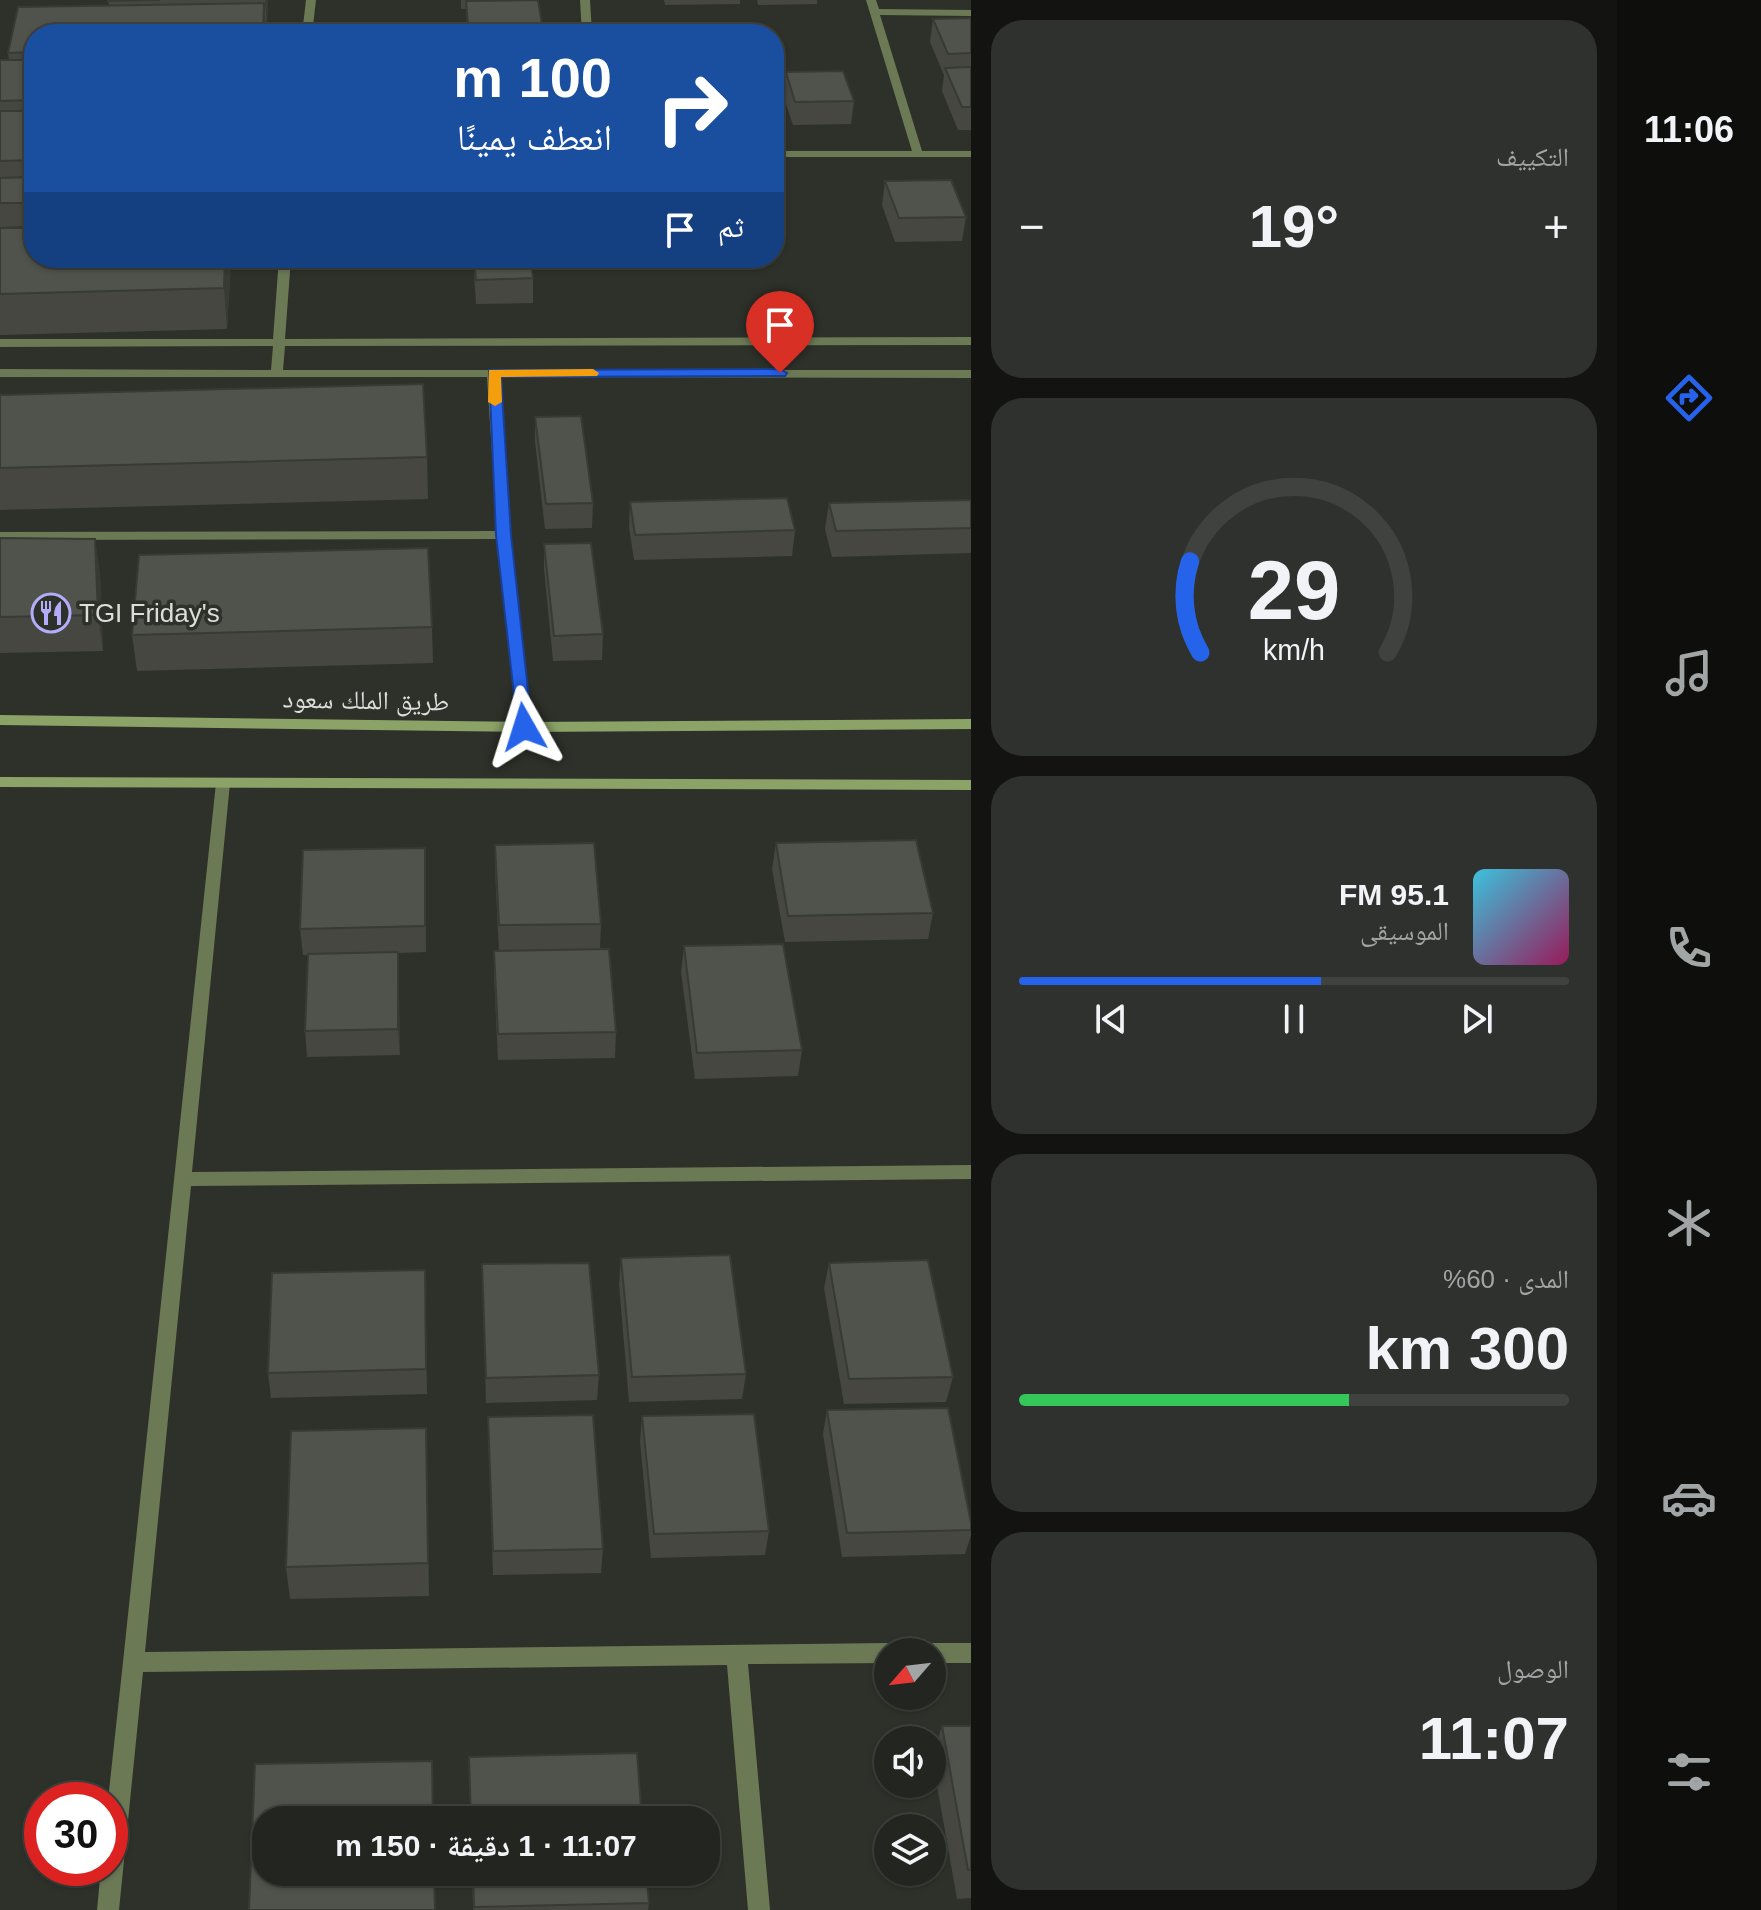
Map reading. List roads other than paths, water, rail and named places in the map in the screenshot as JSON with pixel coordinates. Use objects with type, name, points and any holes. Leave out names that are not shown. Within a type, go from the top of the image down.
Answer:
[{"type":"main road","name":"طريق الملك سعود","points":[[0,720],[524,727],[971,724]]},
{"type":"main road","points":[[0,782],[971,785]]},
{"type":"street","points":[[308,24],[311,0]]},
{"type":"street","points":[[585,0],[586,24]]},
{"type":"street","points":[[871,0],[918,154]]},
{"type":"street","points":[[874,12],[971,13]]},
{"type":"street","points":[[784,154],[971,154]]},
{"type":"street","points":[[277,373],[284,268]]},
{"type":"street","points":[[0,343],[971,341]]},
{"type":"street","points":[[0,373],[971,374]]},
{"type":"street","points":[[493,373],[504,535],[524,727]]},
{"type":"street","points":[[0,536],[504,535]]},
{"type":"street","points":[[108,1910],[223,783]]},
{"type":"street","points":[[183,1179],[971,1172]]},
{"type":"street","points":[[133,1662],[874,1653]]},
{"type":"street","points":[[946,1653],[971,1653]]},
{"type":"street","points":[[737,1655],[759,1910]]},
{"type":"place","name":"TGI Friday's","points":[[51,613]]}]
